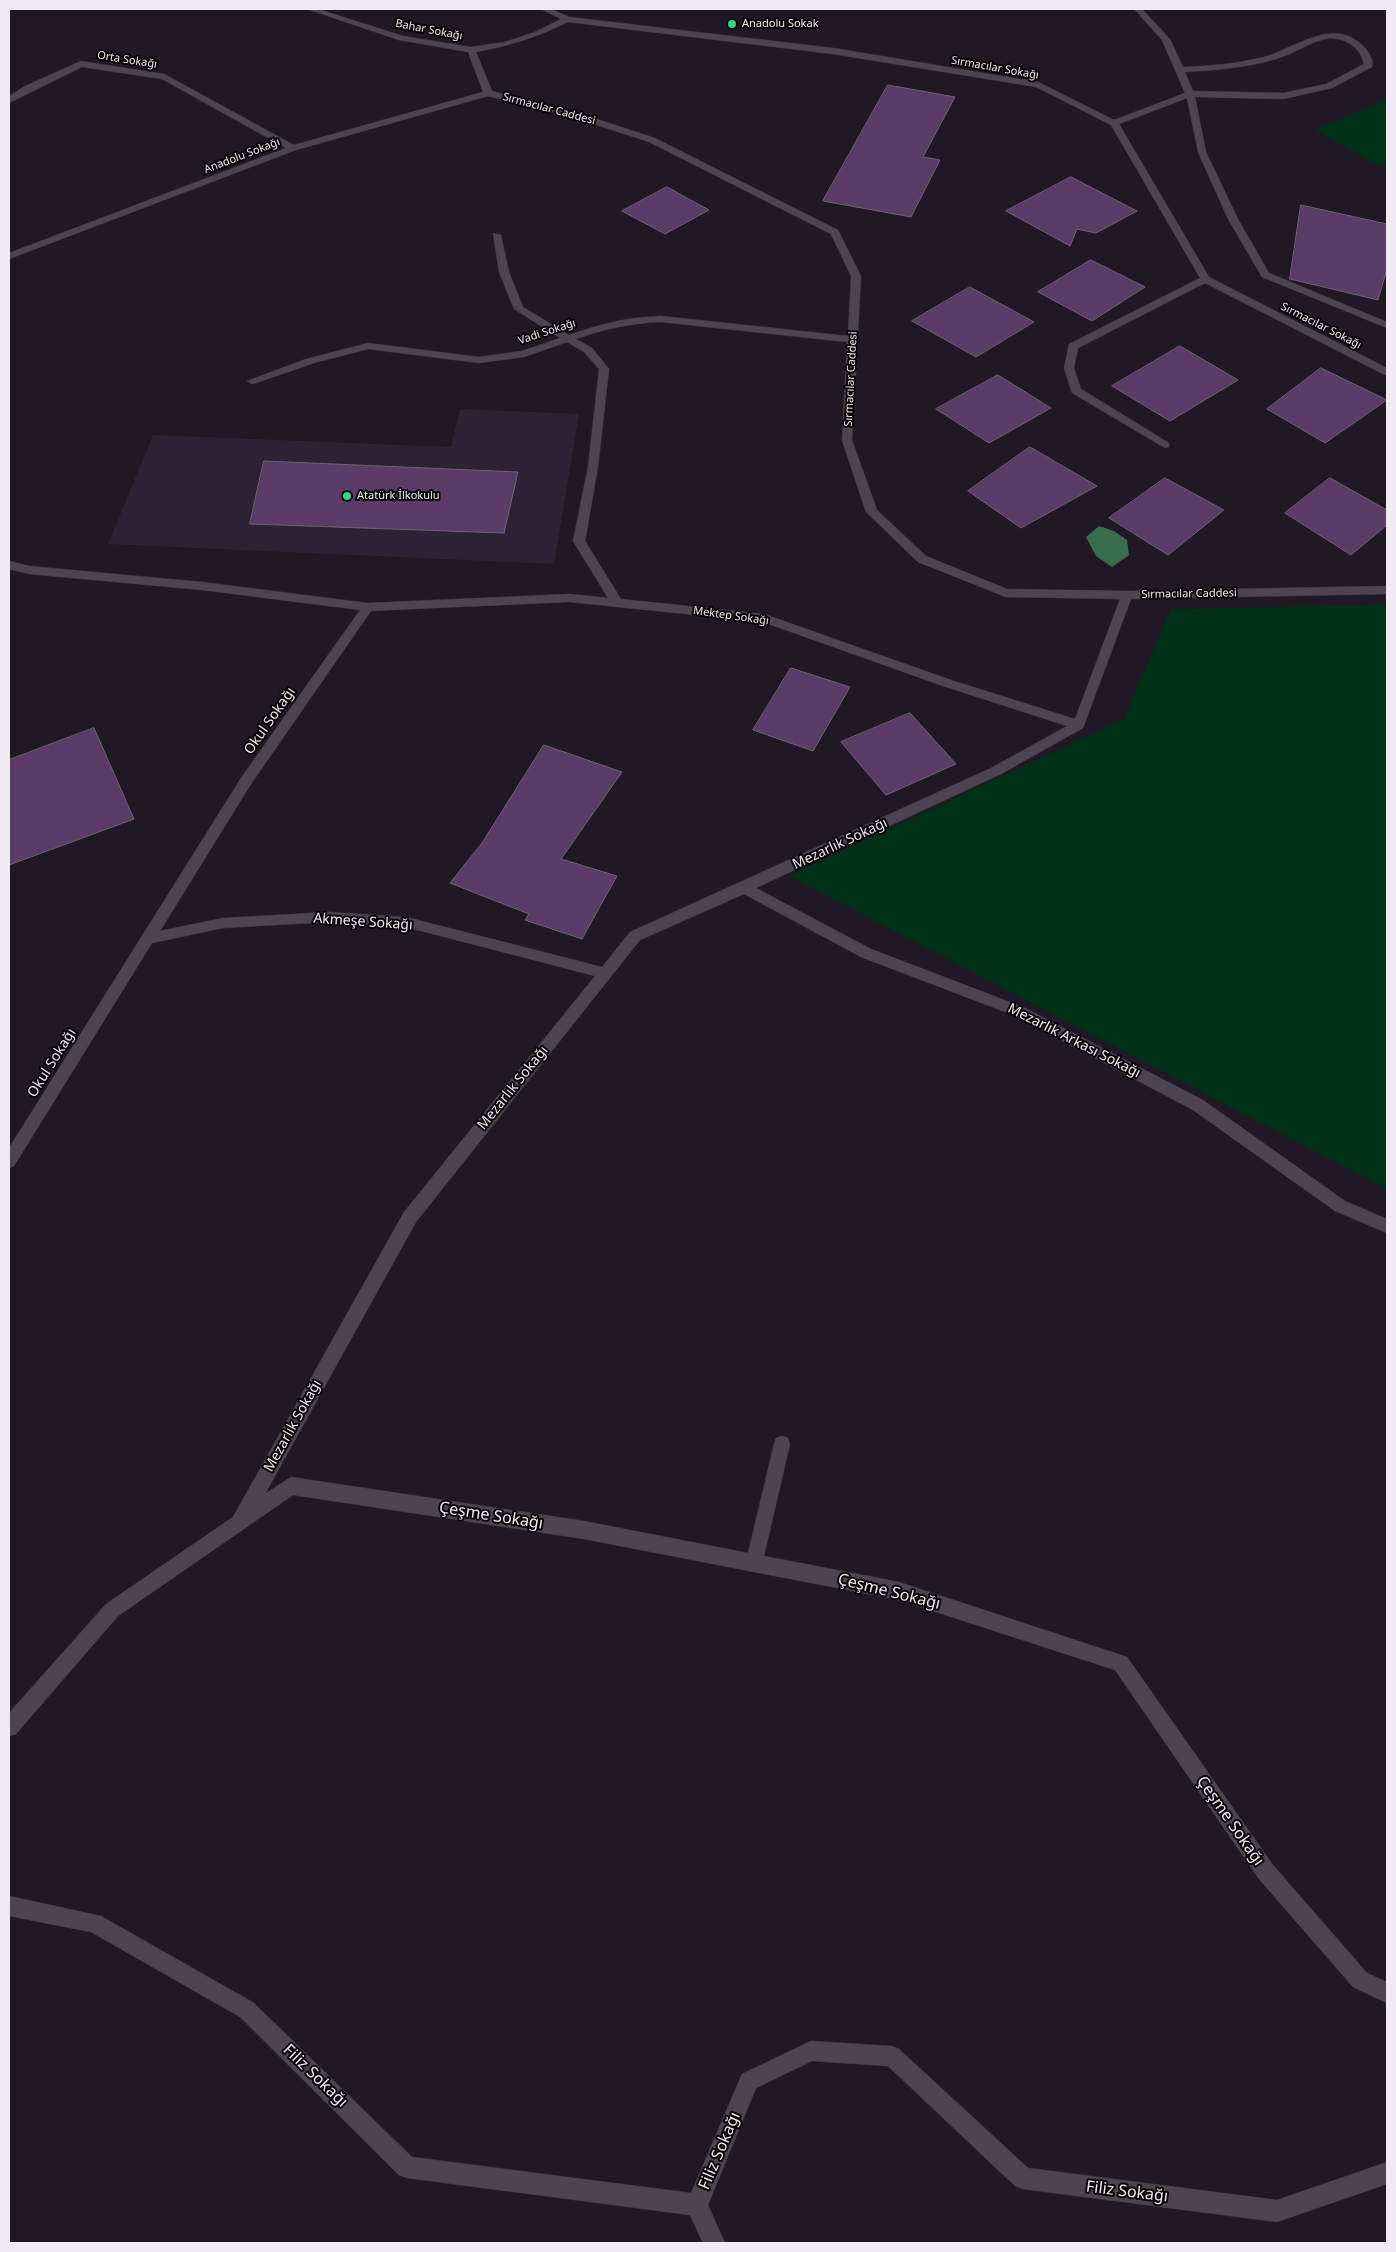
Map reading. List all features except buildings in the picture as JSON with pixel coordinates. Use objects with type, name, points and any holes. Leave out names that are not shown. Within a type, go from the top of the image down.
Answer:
[{"type":"street","name":"Bahar Sokağı","points":[[311,9],[402,38],[471,50],[488,93]]},
{"type":"street","name":"Sırmacılar Sokağı","points":[[545,9],[567,19],[833,51],[1038,86],[1114,123]]},
{"type":"street","points":[[1138,9],[1166,39],[1190,94],[1202,152],[1233,219],[1265,275],[1387,325]]},
{"type":"street","points":[[471,50],[506,44],[538,34],[567,19]]},
{"type":"street","points":[[1165,445],[1076,391],[1069,368],[1073,346],[1206,279],[1114,123],[1190,94],[1284,96],[1329,86],[1369,65],[1368,54],[1359,45],[1348,40],[1323,36],[1271,59],[1226,68],[1180,70]]},
{"type":"street","name":"Orta Sokağı","points":[[9,100],[28,88],[81,64],[155,76],[164,78],[293,148]]},
{"type":"street","name":"Anadolu Sokağı","points":[[9,256],[293,148],[488,93]]},
{"type":"street","name":"Sırmacılar Caddesi","points":[[488,93],[572,114],[652,140],[835,232],[856,276],[847,440],[872,512],[922,559],[1006,593],[1127,595],[1387,590]]},
{"type":"street","points":[[496,235],[504,272],[519,309],[588,350],[604,369],[593,466],[579,541],[617,603]]},
{"type":"street","name":"Sırmacılar Sokağı","points":[[1206,279],[1387,372]]},
{"type":"street","name":"Vadi Sokağı","points":[[252,381],[310,361],[368,346],[479,360],[524,354],[603,326],[633,320],[661,319],[853,340]]},
{"type":"street","points":[[9,565],[29,570],[202,586],[368,607]]},
{"type":"street","points":[[1079,725],[1127,595]]},
{"type":"street","name":"Mektep Sokağı","points":[[368,607],[570,598],[764,618],[947,683],[1079,725]]},
{"type":"street","name":"Okul Sokağı","points":[[9,1160],[246,781],[368,607]]},
{"type":"street","name":"Mezarlık Sokağı","points":[[9,1727],[112,1610],[239,1523],[410,1217],[635,936],[744,888],[996,771],[1079,725]]},
{"type":"street","name":"Mezarlık Arkası Sokağı","points":[[744,888],[866,953],[1018,1010],[1198,1105],[1340,1206],[1387,1226]]},
{"type":"street","name":"Akmeşe Sokağı","points":[[148,939],[223,923],[329,917],[397,922],[604,973]]},
{"type":"street","points":[[754,1563],[782,1444]]},
{"type":"street","name":"Çeşme Sokağı","points":[[239,1523],[292,1486],[584,1530],[899,1591],[1120,1663],[1266,1872],[1360,1980],[1387,1993]]},
{"type":"street","name":"Filiz Sokağı","points":[[9,1906],[94,1923],[248,2010],[407,2166],[697,2204],[749,2082],[811,2051],[892,2056],[1023,2178],[1277,2211],[1387,2174]]},
{"type":"street","points":[[697,2204],[714,2243]]},
{"type":"shaded area","points":[[1387,99],[1387,162],[1380,166],[1315,130]]},
{"type":"shaded area","name":"Atatürk İlkokulu","points":[[460,409],[579,414],[554,564],[108,544],[153,435],[451,447]]},
{"type":"shaded area","points":[[1099,526],[1114,531],[1127,540],[1129,555],[1112,567],[1096,556],[1086,537]]},
{"type":"shaded area","points":[[1387,605],[1387,1189],[789,876],[1124,719],[1171,609]]},
{"type":"place","name":"Anadolu Sokak","points":[[732,24]]},
{"type":"place","name":"Atatürk İlkokulu","points":[[347,496]]}]
